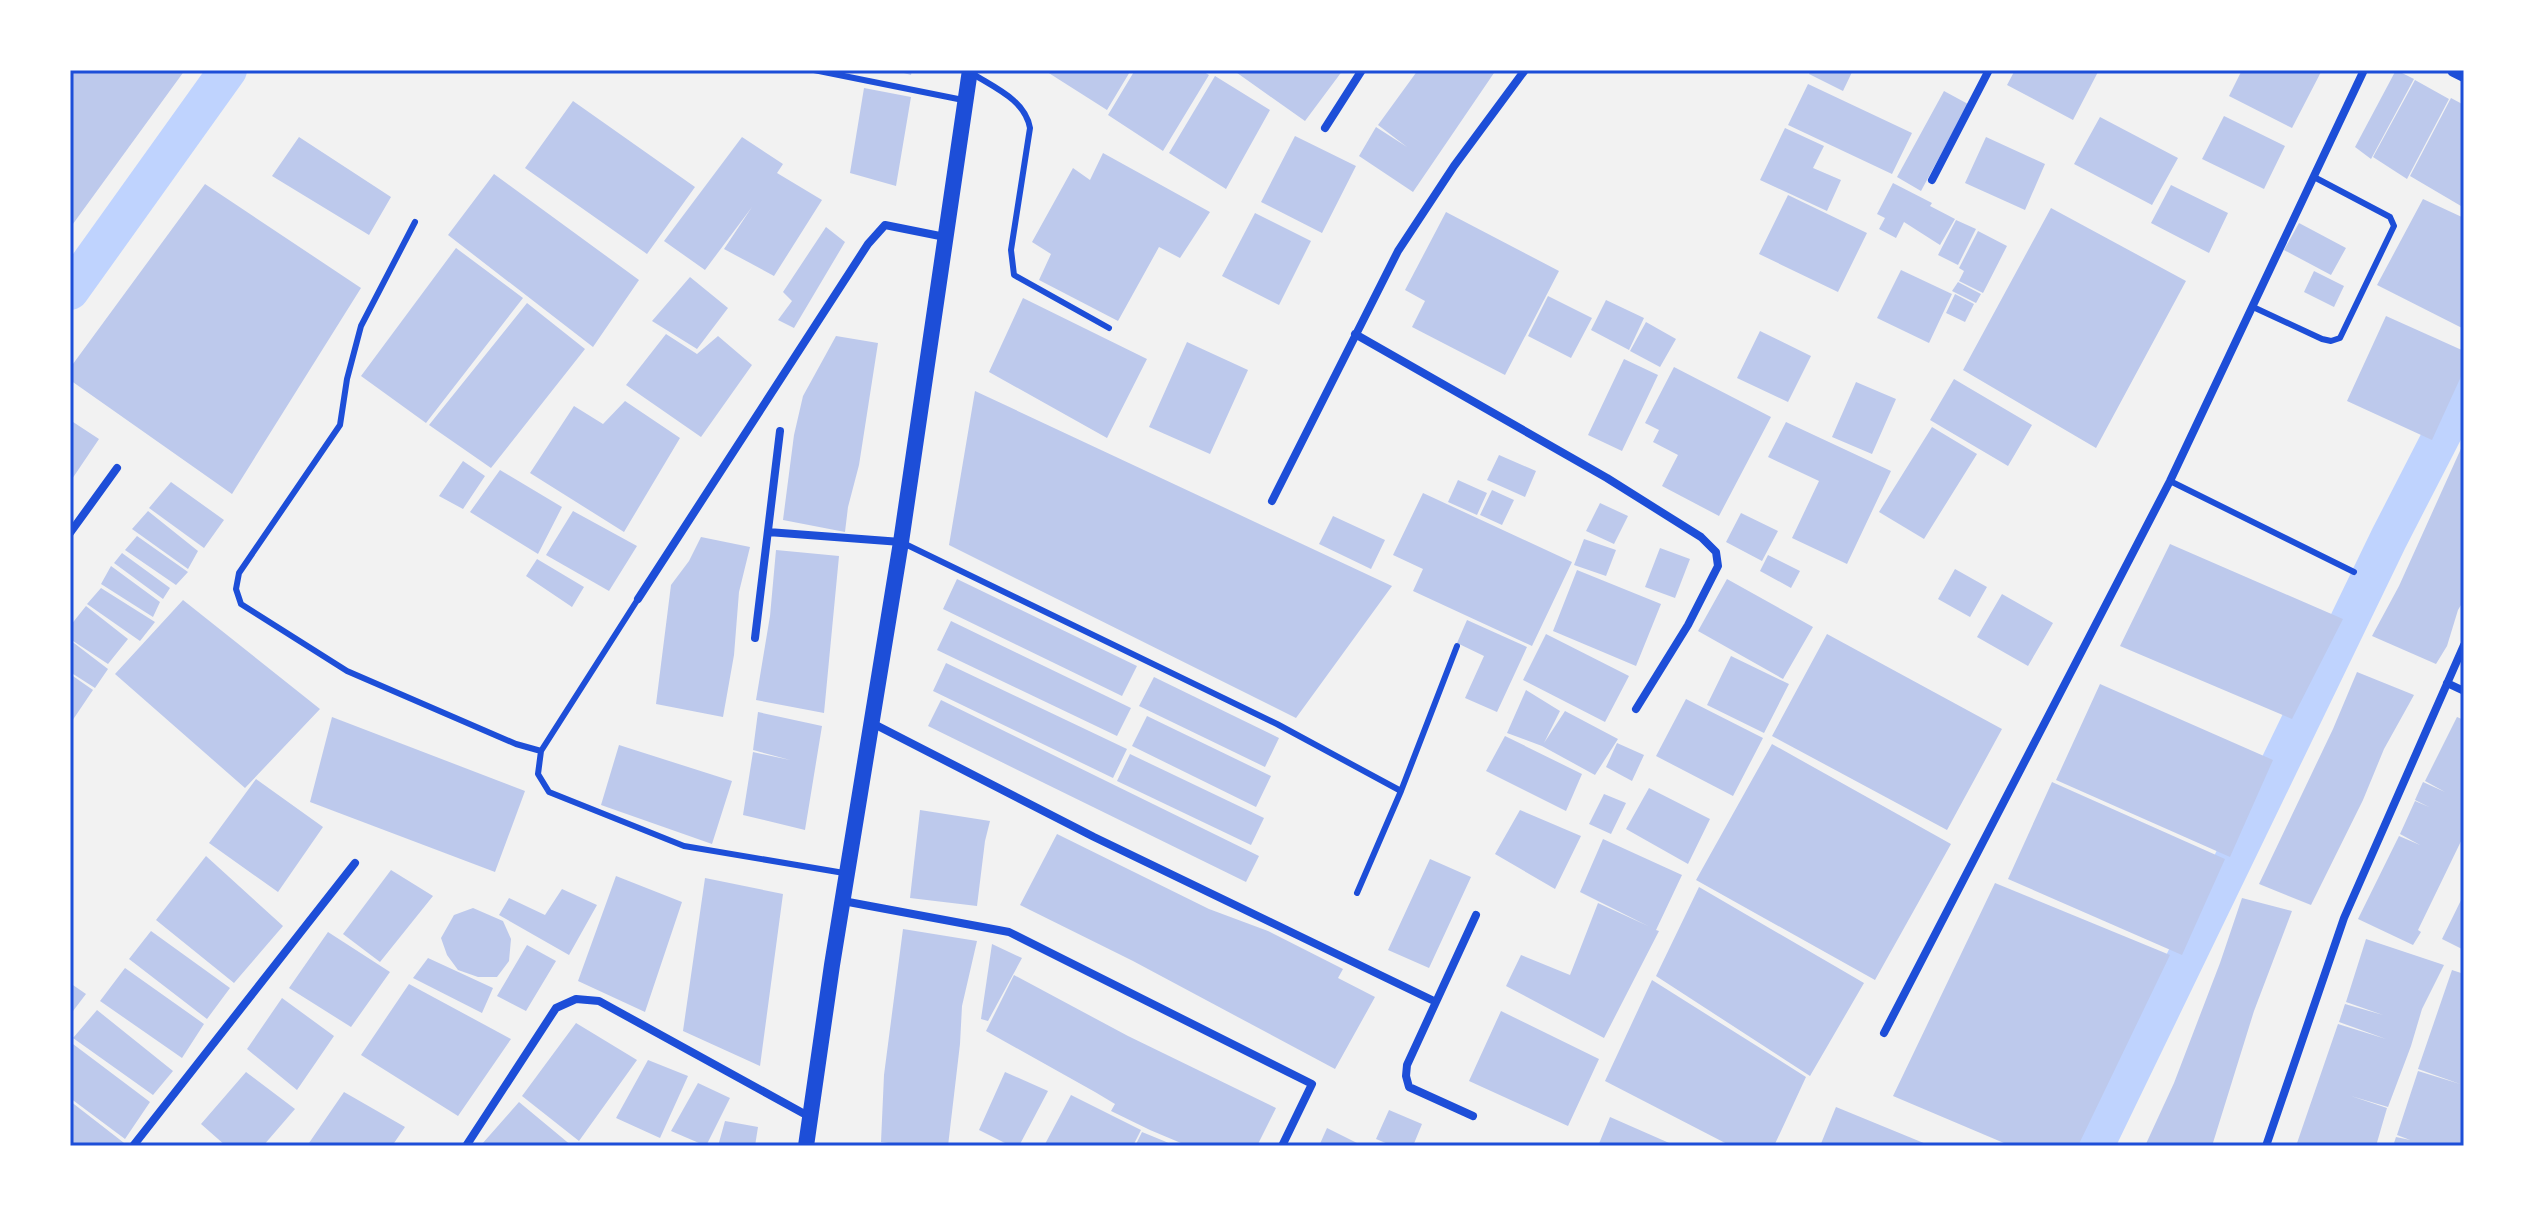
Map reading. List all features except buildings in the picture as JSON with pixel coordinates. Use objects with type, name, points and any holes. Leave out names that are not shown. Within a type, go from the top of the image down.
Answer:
[{"type":"main road","points":[[806,1146],[901,542],[970,71]]},
{"type":"street","points":[[1325,128],[1362,70]]},
{"type":"street","points":[[1272,501],[1398,251],[1454,166],[1525,70]]},
{"type":"street","points":[[1932,180],[1989,70]]},
{"type":"street","points":[[1884,1033],[2170,481],[2364,70]]},
{"type":"street","points":[[2454,70],[2464,75]]},
{"type":"street","points":[[638,599],[868,244],[885,225],[946,238]]},
{"type":"street","points":[[1355,334],[1607,478],[1701,537],[1716,552],[1718,566],[1688,625],[1636,709]]},
{"type":"street","points":[[755,638],[780,431]]},
{"type":"street","points":[[70,533],[117,468]]},
{"type":"street","points":[[768,532],[901,542]]},
{"type":"street","points":[[2266,1146],[2344,918],[2464,645]]},
{"type":"street","points":[[2447,683],[2464,691]]},
{"type":"street","points":[[871,722],[1094,837],[1434,1001]]},
{"type":"street","points":[[133,1146],[355,863]]},
{"type":"street","points":[[843,901],[1009,932],[1312,1084],[1282,1146]]},
{"type":"street","points":[[1473,1116],[1409,1087],[1406,1076],[1407,1065],[1434,1001],[1476,915]]},
{"type":"street","points":[[466,1146],[556,1008],[576,999],[599,1001],[810,1117]]},
{"type":"lane","points":[[814,70],[966,101]]},
{"type":"lane","points":[[970,71],[1021,105],[1028,118],[1030,128],[1011,250],[1014,275],[1109,328]]},
{"type":"lane","points":[[2253,307],[2322,339],[2331,341],[2340,338],[2394,226],[2390,217],[2314,177]]},
{"type":"lane","points":[[415,222],[361,326],[347,379],[340,425],[239,573],[236,589],[241,604],[347,671],[516,744],[541,751]]},
{"type":"lane","points":[[2170,481],[2354,572]]},
{"type":"lane","points":[[901,542],[1277,724],[1401,791]]},
{"type":"lane","points":[[638,599],[541,751],[538,774],[549,792],[684,846],[848,874]]},
{"type":"lane","points":[[1357,893],[1401,791],[1457,646]]},
{"type":"waterway","points":[[70,291],[228,70]]},
{"type":"waterway","points":[[2095,1146],[2389,538],[2464,392]]}]
